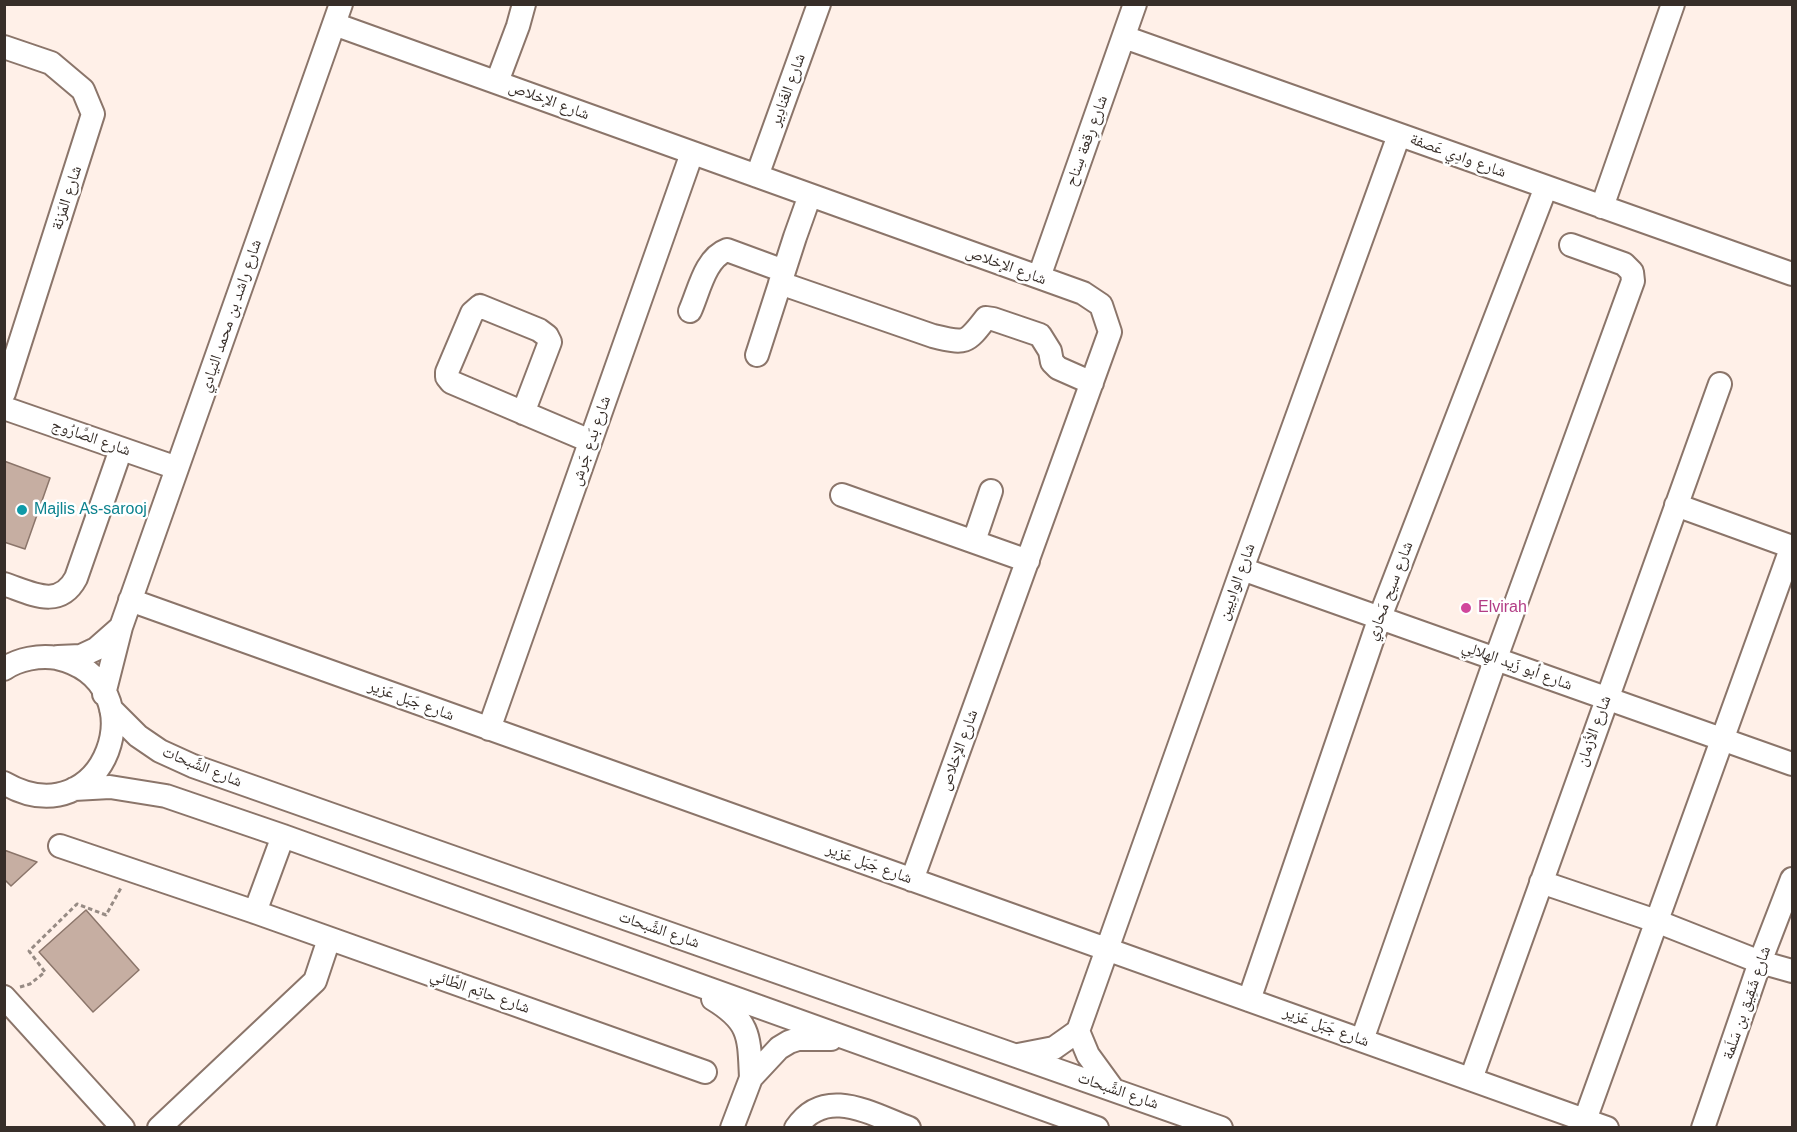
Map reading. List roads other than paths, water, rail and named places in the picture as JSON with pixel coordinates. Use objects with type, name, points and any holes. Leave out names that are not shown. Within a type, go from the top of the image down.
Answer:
[{"type":"street","points":[[497,82],[524,4]]},
{"type":"street","name":"شارع الغَنادِير","points":[[757,176],[819,4]]},
{"type":"street","name":"شارع رِقعة سِناح","points":[[1039,277],[1135,4]]},
{"type":"street","points":[[1602,207],[1672,4]]},
{"type":"street","name":"شارع الإخلاص","points":[[337,14],[497,82],[1083,293],[1101,305],[1110,332],[912,880]]},
{"type":"street","name":"شارع راشد بن محمد النيادي","points":[[74,789],[94,776],[107,756],[113,733],[108,701],[121,627],[337,14]]},
{"type":"street","name":"شارع وادِي عَصفة","points":[[1124,37],[1792,274]]},
{"type":"street","name":"شارع المَزنة","points":[[4,47],[51,63],[83,90],[93,114],[4,393]]},
{"type":"street","name":"شارع الوادِيين","points":[[1078,1031],[1399,135]]},
{"type":"street","name":"شارع بَدع جَرش","points":[[489,729],[692,153]]},
{"type":"street","name":"شارع سيح مَحاري","points":[[1249,1000],[1380,617],[1546,187]]},
{"type":"street","points":[[757,355],[810,195]]},
{"type":"street","points":[[1362,1040],[1496,658],[1633,281],[1632,272],[1624,264],[1571,245]]},
{"type":"street","points":[[690,311],[707,269],[719,253],[727,250],[782,277],[933,336],[963,341],[971,337],[986,318],[1040,335],[1050,351],[1052,362],[1058,368],[1092,383]]},
{"type":"street","points":[[523,413],[550,342],[547,336],[539,330],[480,306],[472,313],[447,372],[447,377],[451,382],[523,413],[590,441]]},
{"type":"street","name":"شارع الأزمان","points":[[1471,1079],[1720,384]]},
{"type":"street","name":"شارع الصَّارُوج","points":[[4,408],[177,468]]},
{"type":"street","points":[[4,584],[47,597],[64,593],[72,586],[121,449]]},
{"type":"street","points":[[974,542],[991,490]]},
{"type":"street","points":[[842,495],[1028,561]]},
{"type":"street","points":[[1585,1120],[1792,547],[1676,505]]},
{"type":"street","name":"شارع أبو زَيد الهِلالِي","points":[[1242,568],[1792,764]]},
{"type":"street","name":"شارع جَبَل عَزير","points":[[130,600],[1607,1128]]},
{"type":"street","name":"شارع راشد بن محمد النيادي","points":[[6,668],[29,658],[81,656],[96,650],[121,627]]},
{"type":"street","name":"شارع الشَّبحات","points":[[51,657],[67,661],[95,679],[108,701],[138,736],[160,751],[193,766],[1221,1128]]},
{"type":"street","points":[[4,783],[15,796],[50,795],[74,789],[110,787],[166,796],[1096,1128]]},
{"type":"street","points":[[255,912],[283,836]]},
{"type":"street","name":"شارع حاتِم الطَّائي","points":[[60,846],[255,912],[705,1072]]},
{"type":"street","name":"شارع شَقِيق بن سَلَمة","points":[[1703,1128],[1760,962],[1792,879]]},
{"type":"street","points":[[1541,882],[1656,921],[1760,962],[1792,971]]},
{"type":"street","points":[[159,1128],[315,981],[329,939]]},
{"type":"street","points":[[687,982],[725,1006],[740,1020],[749,1040],[752,1078]]},
{"type":"street","points":[[9,993],[123,1128]]},
{"type":"street","points":[[1017,1056],[1054,1048],[1078,1031],[1088,1055],[1112,1088]]},
{"type":"street","points":[[732,1128],[752,1078],[779,1048],[798,1039],[851,1040]]},
{"type":"street","points":[[796,1128],[805,1116],[815,1109],[840,1104],[909,1128]]},
{"type":"place","name":"Majlis As-sarooj","points":[[22,510]]},
{"type":"place","name":"Elvirah","points":[[1466,608]]}]
